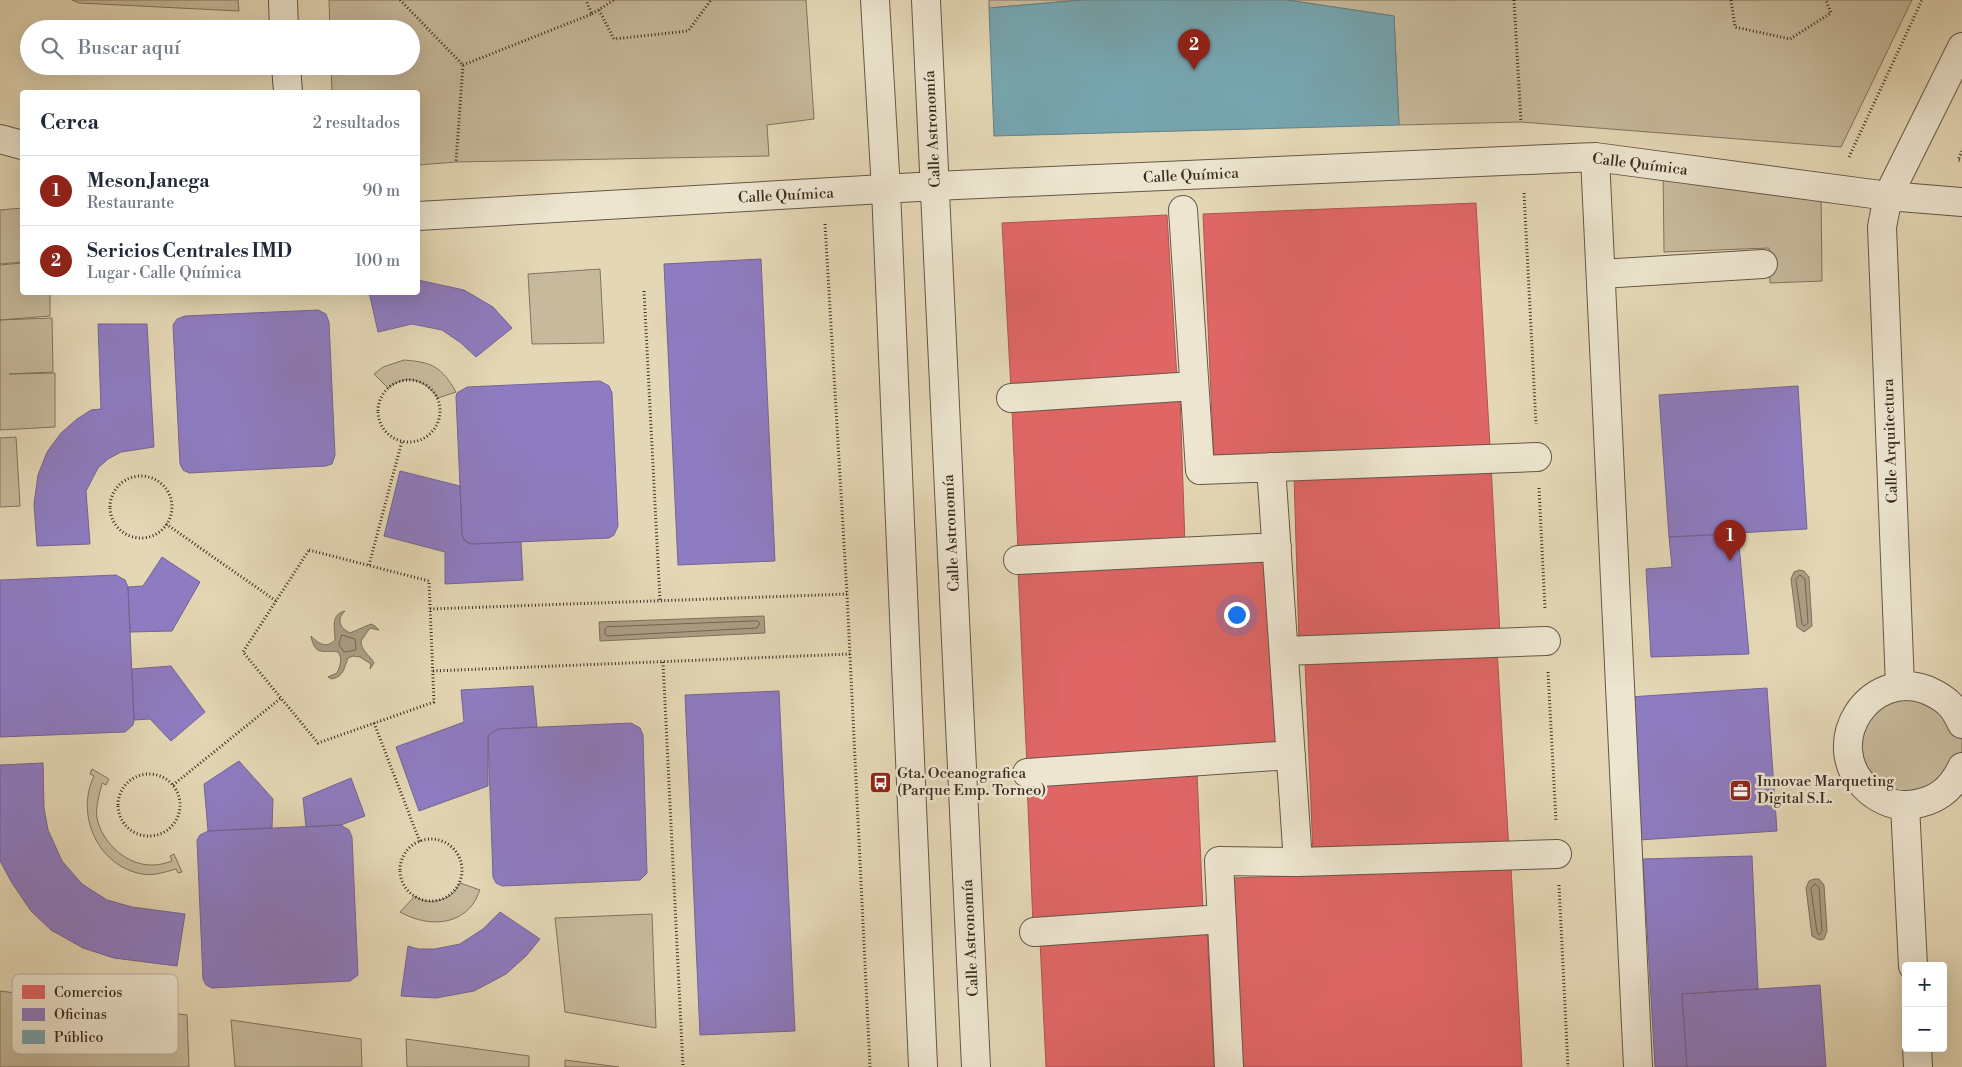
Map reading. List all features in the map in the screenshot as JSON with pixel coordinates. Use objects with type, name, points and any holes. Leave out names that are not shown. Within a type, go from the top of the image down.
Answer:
[{"type":"street","points":[[283,0],[284,20]]},
{"type":"street","points":[[875,0],[886,190],[923,1067]]},
{"type":"street","name":"Calle Astronomía","points":[[926,0],[976,1067]]},
{"type":"street","name":"Calle Arquitectura","points":[[1900,686],[1882,235],[1888,196],[1962,47]]},
{"type":"street","points":[[287,75],[288,90]]},
{"type":"street","points":[[0,139],[20,144]]},
{"type":"street","points":[[1595,157],[1638,1067]]},
{"type":"street","name":"Calle Química","points":[[420,216],[935,186],[1595,157],[1888,196],[1962,202]]},
{"type":"street","points":[[1183,210],[1200,470],[1537,458]]},
{"type":"street","points":[[1601,274],[1763,264]]},
{"type":"street","points":[[1011,398],[1194,386]]},
{"type":"street","points":[[1271,467],[1298,862]]},
{"type":"street","points":[[1018,560],[1277,547]]},
{"type":"street","points":[[1284,651],[1546,640]]},
{"type":"street","points":[[1962,724],[1952,707],[1937,694],[1919,687],[1900,686],[1883,691],[1868,701],[1856,714],[1849,730],[1847,748],[1851,765],[1859,781],[1872,794],[1887,802],[1905,805],[1924,803],[1942,794],[1956,780],[1962,768]]},
{"type":"street","points":[[1027,773],[1291,755]]},
{"type":"street","points":[[1905,805],[1913,962]]},
{"type":"street","points":[[1229,1067],[1219,861],[1298,862],[1557,854]]},
{"type":"street","points":[[1034,932],[1222,919]]},
{"type":"street","points":[[1917,1052],[1918,1067]]},
{"type":"path","points":[[586,0],[592,14]]},
{"type":"path","points":[[605,0],[607,4]]},
{"type":"path","points":[[463,65],[592,14],[614,0]]},
{"type":"path","points":[[599,10],[614,39],[688,31],[711,0]]},
{"type":"path","points":[[1514,0],[1521,122]]},
{"type":"path","points":[[1731,0],[1735,27],[1790,38],[1831,13],[1826,0]]},
{"type":"path","points":[[1849,157],[1922,0]]},
{"type":"path","points":[[402,2],[419,20]]},
{"type":"path","points":[[420,21],[463,65],[456,162]]},
{"type":"path","points":[[1962,151],[1958,160],[1962,160]]},
{"type":"path","points":[[823,193],[847,594],[870,1067]]},
{"type":"path","points":[[644,291],[660,601]]},
{"type":"path","points":[[406,379],[420,381],[430,387],[438,398],[440,410],[438,423],[431,434],[420,440],[407,442],[402,440],[396,439],[387,432],[381,423],[378,412],[379,401],[385,391],[394,383],[406,379]]},
{"type":"path","points":[[369,565],[402,440]]},
{"type":"path","points":[[138,475],[151,477],[162,483],[170,494],[172,506],[170,519],[166,524],[162,530],[152,536],[139,538],[128,535],[118,528],[112,519],[110,508],[111,497],[116,487],[126,479],[138,475]]},
{"type":"path","points":[[166,524],[276,602]]},
{"type":"path","points":[[309,550],[369,565],[429,581],[434,702],[318,743],[243,652],[309,550]]},
{"type":"path","points":[[430,609],[847,594]]},
{"type":"path","points":[[432,672],[850,654]]},
{"type":"path","points":[[663,662],[683,1067]]},
{"type":"path","points":[[173,785],[281,698]]},
{"type":"path","points":[[374,723],[420,842]]},
{"type":"path","points":[[146,773],[159,775],[173,785],[180,804],[178,817],[170,828],[159,834],[147,836],[136,833],[127,827],[120,817],[117,806],[119,795],[124,785],[134,777],[146,773]]},
{"type":"path","points":[[429,839],[441,841],[452,847],[460,857],[463,870],[460,883],[453,894],[442,900],[429,902],[418,899],[409,892],[403,883],[400,872],[406,851],[420,842],[429,839]]},
{"type":"shaded area","points":[[72,0],[238,0],[239,11],[79,3]]},
{"type":"shaded area","points":[[329,0],[806,0],[814,119],[767,125],[769,156],[456,162],[420,165],[420,90],[332,90],[331,75],[420,75],[420,20],[330,20]]},
{"type":"shaded area","points":[[989,0],[1083,0],[989,8]]},
{"type":"shaded area","points":[[1287,0],[1912,0],[1841,147],[1521,122],[1399,125],[1394,16]]},
{"type":"shaded area","points":[[1663,166],[1821,187],[1822,281],[1770,283],[1769,248],[1664,252]]},
{"type":"shaded area","points":[[20,208],[20,262],[0,264],[0,210]]},
{"type":"shaded area","points":[[20,263],[20,295],[50,295],[50,316],[0,320],[0,265]]},
{"type":"shaded area","points":[[600,269],[604,343],[532,344],[528,274]]},
{"type":"shaded area","points":[[52,318],[53,372],[9,374],[55,373],[55,427],[0,430],[0,320]]},
{"type":"shaded area","points":[[404,360],[422,362],[435,367],[441,371],[456,392],[438,398],[427,386],[415,380],[395,383],[388,388],[374,374],[383,367]]},
{"type":"shaded area","points":[[16,437],[20,506],[0,507],[0,438]]},
{"type":"shaded area","points":[[1900,686],[1962,724],[1962,767],[1942,794],[1871,794],[1849,730]]},
{"type":"shaded area","points":[[92,769],[109,779],[106,785],[102,783],[97,805],[97,818],[104,836],[110,844],[125,857],[143,864],[158,865],[172,861],[170,856],[174,854],[182,872],[178,873],[176,869],[155,874],[142,874],[127,869],[113,861],[102,850],[94,837],[87,807],[89,791],[94,776],[90,774]]},
{"type":"shaded area","points":[[460,883],[480,890],[473,904],[466,912],[457,917],[448,921],[428,922],[400,912],[415,896],[424,901],[445,899],[453,893]]},
{"type":"shaded area","points":[[652,914],[656,1028],[565,1012],[555,918]]},
{"type":"shaded area","points":[[0,991],[12,993],[12,1054],[178,1054],[178,1014],[187,1015],[189,1067],[0,1067]]},
{"type":"shaded area","points":[[231,1020],[361,1039],[362,1067],[235,1067]]},
{"type":"shaded area","points":[[406,1039],[529,1056],[529,1067],[407,1067]]},
{"type":"shaded area","points":[[565,1060],[619,1067],[565,1067]]},
{"type":"water","points":[[1804,571],[1809,577],[1812,626],[1804,632],[1797,627],[1791,579],[1794,572]]},
{"type":"water","points":[[345,611],[342,614],[340,624],[350,633],[371,624],[379,630],[370,628],[361,641],[364,650],[374,663],[370,669],[371,664],[360,657],[353,656],[348,658],[341,674],[332,679],[328,677],[337,673],[340,655],[338,652],[318,650],[311,636],[326,645],[332,643],[335,640],[335,619],[337,615]]},
{"type":"water","points":[[764,616],[765,633],[600,641],[599,622]]},
{"type":"water","points":[[1819,879],[1824,885],[1827,931],[1824,939],[1819,940],[1812,936],[1806,888],[1809,881]]},
{"type":"building: Comercios","points":[[1476,203],[1490,447],[1214,461],[1203,214]]},
{"type":"building: Comercios","points":[[1167,215],[1177,379],[1011,390],[1002,223]]},
{"type":"building: Comercios","points":[[1180,397],[1185,544],[1018,551],[1012,410]]},
{"type":"building: Comercios","points":[[1491,465],[1500,635],[1299,643],[1294,475]]},
{"type":"building: Comercios","points":[[1264,556],[1276,748],[1027,766],[1018,570]]},
{"type":"building: Comercios","points":[[1497,649],[1509,850],[1313,854],[1305,662]]},
{"type":"building: Comercios","points":[[1197,773],[1203,911],[1033,924],[1027,782]]},
{"type":"building: Comercios","points":[[1511,868],[1522,1067],[1242,1067],[1234,878]]},
{"type":"building: Comercios","points":[[1207,929],[1214,1067],[1046,1067],[1040,941]]},
{"type":"building: Oficinas","points":[[761,259],[775,561],[678,565],[664,264]]},
{"type":"building: Oficinas","points":[[420,280],[464,290],[493,307],[512,328],[476,357],[461,343],[442,330],[412,324],[378,332],[370,295],[420,295]]},
{"type":"building: Oficinas","points":[[318,310],[326,314],[329,322],[335,455],[332,464],[326,466],[189,473],[183,470],[180,464],[173,325],[177,319],[185,316]]},
{"type":"building: Oficinas","points":[[98,324],[147,324],[154,447],[121,452],[108,459],[98,468],[86,491],[90,544],[37,546],[34,504],[38,475],[47,452],[61,433],[77,419],[91,410],[101,409]]},
{"type":"building: Oficinas","points":[[600,381],[609,386],[612,393],[618,526],[614,535],[609,538],[471,544],[465,541],[462,535],[457,393],[467,387]]},
{"type":"building: Oficinas","points":[[1798,386],[1807,529],[1669,537],[1659,395]]},
{"type":"building: Oficinas","points":[[400,471],[460,486],[462,535],[465,541],[471,544],[521,542],[523,580],[445,584],[445,552],[384,536]]},
{"type":"building: Oficinas","points":[[1738,534],[1749,654],[1651,657],[1646,569],[1672,567],[1669,537]]},
{"type":"building: Oficinas","points":[[162,557],[200,582],[172,631],[130,632],[128,587],[143,586]]},
{"type":"building: Oficinas","points":[[116,575],[125,580],[128,587],[133,725],[125,732],[0,737],[0,580]]},
{"type":"building: Oficinas","points":[[171,666],[205,712],[171,741],[150,719],[134,720],[132,669]]},
{"type":"building: Oficinas","points":[[533,686],[537,727],[498,729],[488,735],[488,786],[419,811],[396,747],[464,722],[461,690]]},
{"type":"building: Oficinas","points":[[1767,688],[1777,831],[1639,840],[1629,697]]},
{"type":"building: Oficinas","points":[[779,691],[795,1031],[700,1035],[685,695]]},
{"type":"building: Oficinas","points":[[631,723],[640,728],[643,735],[647,873],[640,880],[502,886],[496,883],[493,877],[488,735],[498,729]]},
{"type":"building: Oficinas","points":[[239,761],[273,799],[272,828],[208,831],[204,784]]},
{"type":"building: Oficinas","points":[[43,763],[44,808],[48,830],[62,861],[82,884],[107,900],[132,907],[185,914],[177,966],[114,958],[83,948],[51,930],[31,911],[12,883],[0,861],[0,765]]},
{"type":"building: Oficinas","points":[[351,778],[365,816],[341,825],[306,827],[303,798]]},
{"type":"building: Oficinas","points":[[341,825],[349,830],[352,837],[358,975],[350,981],[212,988],[206,985],[203,979],[197,840],[200,835],[208,831]]},
{"type":"building: Oficinas","points":[[1752,856],[1758,989],[1682,994],[1687,1067],[1655,1067],[1643,859]]},
{"type":"building: Oficinas","points":[[500,912],[540,939],[526,956],[506,974],[474,991],[436,998],[401,996],[408,946],[418,949],[435,949],[460,944],[483,929]]},
{"type":"building: Oficinas","points":[[1820,985],[1826,1067],[1687,1067],[1682,994]]},
{"type":"building: Público","points":[[1083,0],[1287,0],[1394,16],[1399,125],[994,136],[989,8]]},
{"type":"place","name":"Sericios Centrales IMD","points":[[1194,70]]},
{"type":"place","name":"Meson Janega","points":[[1730,561]]},
{"type":"place","name":"Gta. Oceanografica (Parque Emp. Torneo)","points":[[881,782]]},
{"type":"place","name":"Innovae Marqueting Digital S.L.","points":[[1741,790]]}]
